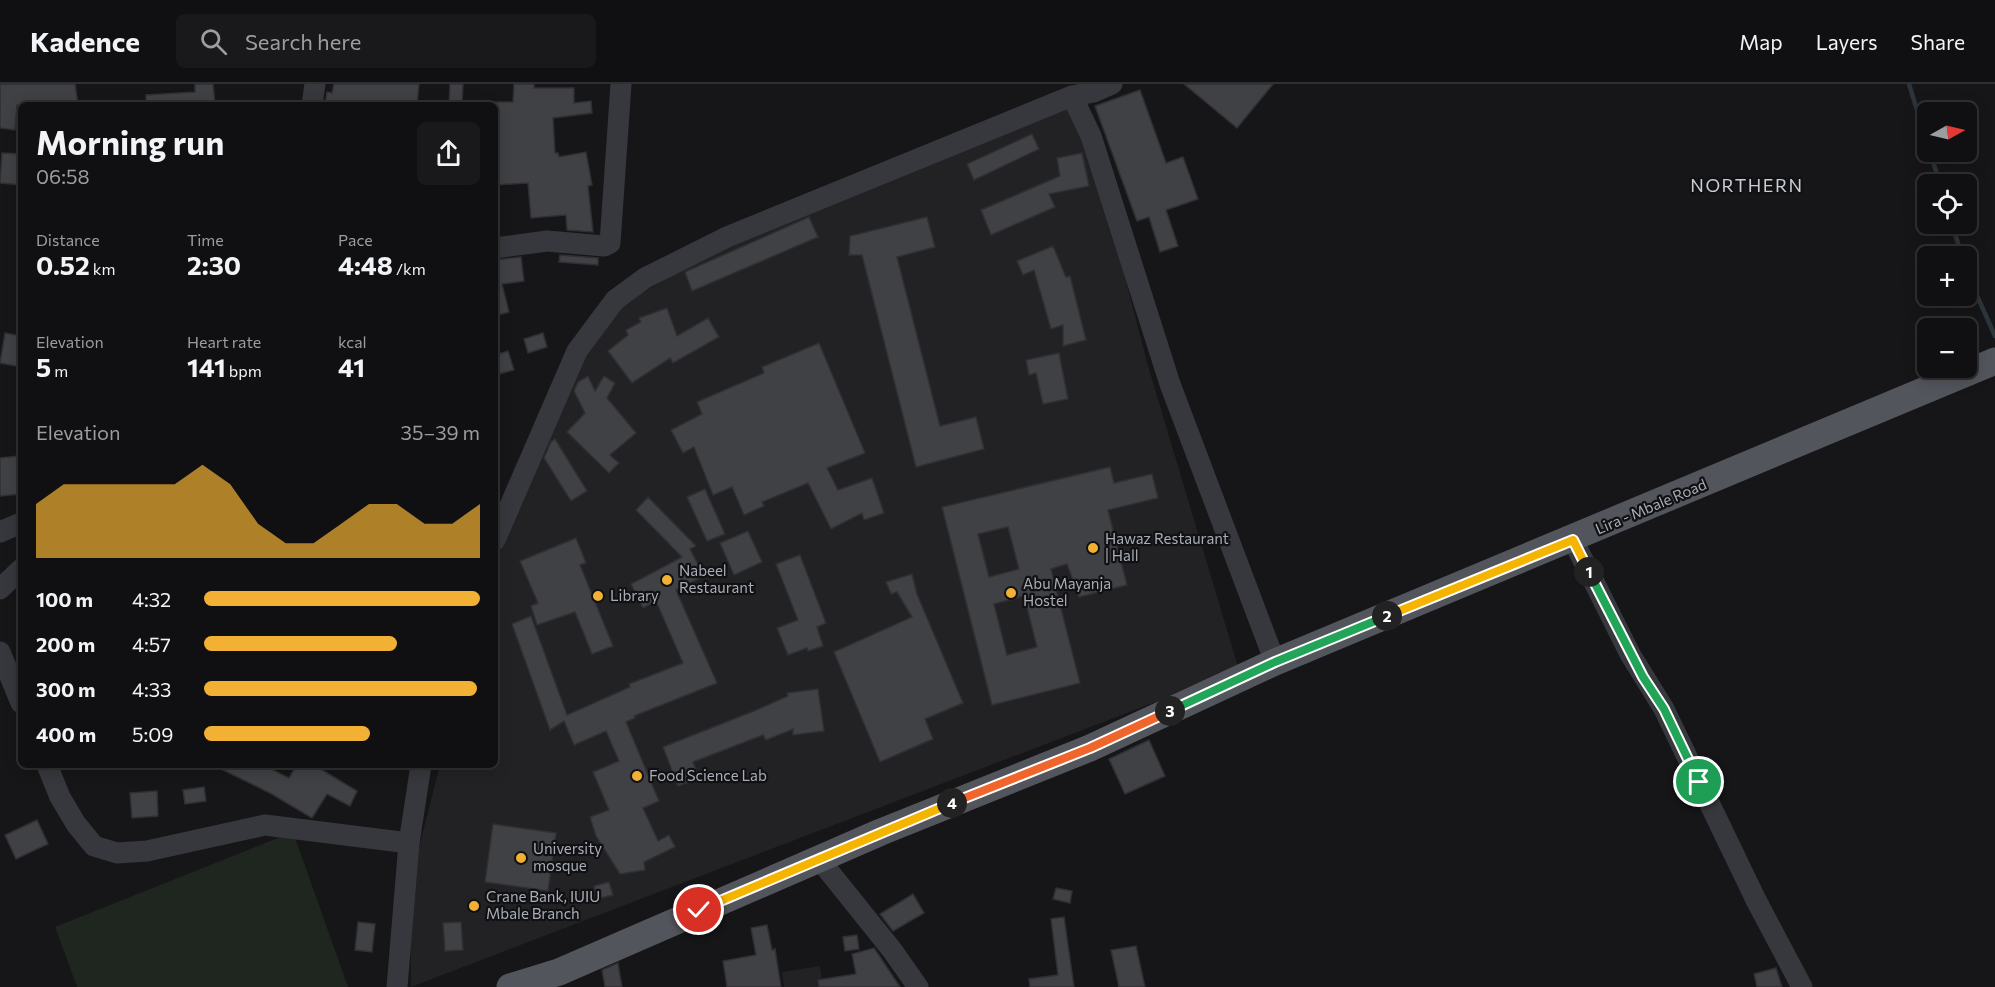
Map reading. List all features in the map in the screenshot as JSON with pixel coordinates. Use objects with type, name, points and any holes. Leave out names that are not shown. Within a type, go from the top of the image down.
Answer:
[{"type":"main road","name":"Lira - Mbale Road","points":[[510,987],[559,979],[881,831],[1090,748],[1275,662],[1573,540],[1995,361]]},
{"type":"street","points":[[312,102],[315,84]]},
{"type":"street","points":[[498,248],[547,241],[604,246],[610,243],[621,84]]},
{"type":"street","points":[[498,533],[577,351],[615,300],[645,279],[727,237],[1071,96],[1094,92],[1112,84]]},
{"type":"street","points":[[1071,96],[1091,135],[1170,384],[1275,662]]},
{"type":"street","points":[[0,532],[18,524]]},
{"type":"street","points":[[1573,540],[1630,654],[1664,709],[1755,900],[1802,987]]},
{"type":"street","points":[[0,589],[18,572]]},
{"type":"street","points":[[0,652],[18,696]]},
{"type":"street","points":[[48,768],[60,797],[76,824],[94,846],[117,853],[147,851],[265,825],[409,843]]},
{"type":"street","points":[[397,987],[409,843],[421,768]]},
{"type":"street","points":[[819,859],[892,950],[918,987]]},
{"type":"shaded area","points":[[1067,103],[1086,139],[1115,238],[1148,366],[1239,670],[411,987],[410,883],[439,768],[498,768],[498,543],[578,354],[616,308],[722,247]]},
{"type":"shaded area","points":[[293,832],[348,987],[77,987],[55,927]]},
{"type":"shaded area","points":[[820,966],[823,987],[784,987],[782,972]]},
{"type":"building","points":[[0,84],[75,84],[78,102],[18,102],[15,130],[0,128]]},
{"type":"building","points":[[195,84],[213,84],[215,102],[146,102],[146,95],[195,92]]},
{"type":"building","points":[[334,84],[419,84],[417,102],[325,102],[327,92],[332,93]]},
{"type":"building","points":[[450,84],[463,84],[462,102],[449,102]]},
{"type":"building","points":[[514,84],[534,84],[534,88],[574,88],[574,103],[591,101],[592,113],[553,118],[555,153],[558,153],[559,157],[586,152],[592,185],[588,186],[593,232],[567,230],[566,215],[531,218],[528,183],[498,185],[498,102],[513,102]]},
{"type":"building","points":[[1184,84],[1273,84],[1237,128]]},
{"type":"building","points":[[1140,90],[1166,163],[1183,157],[1198,199],[1166,210],[1178,246],[1160,252],[1149,217],[1137,221],[1095,106]]},
{"type":"building","points":[[1032,134],[1039,149],[974,180],[967,164]]},
{"type":"building","points":[[2,153],[18,154],[18,185],[0,183]]},
{"type":"building","points":[[1082,153],[1089,186],[1049,194],[1055,207],[991,235],[981,210],[1060,176],[1057,158]]},
{"type":"building","points":[[809,217],[818,237],[692,291],[685,272]]},
{"type":"building","points":[[927,217],[935,247],[897,257],[940,426],[976,417],[984,449],[916,467],[862,255],[849,255],[850,236]]},
{"type":"building","points":[[1053,246],[1066,277],[1070,276],[1086,340],[1063,346],[1063,325],[1051,329],[1034,270],[1023,275],[1017,261]]},
{"type":"building","points":[[560,255],[598,258],[598,265],[559,262]]},
{"type":"building","points":[[521,257],[524,281],[502,284],[509,312],[498,315],[498,260]]},
{"type":"building","points":[[667,308],[677,336],[708,318],[719,337],[673,363],[670,358],[632,383],[608,351],[628,335],[626,330],[641,322],[639,318]]},
{"type":"building","points":[[5,333],[18,335],[18,366],[0,363]]},
{"type":"building","points":[[543,333],[547,347],[528,353],[524,339]]},
{"type":"building","points":[[819,343],[865,453],[827,468],[838,490],[872,478],[884,513],[864,520],[862,513],[831,529],[808,483],[762,502],[764,506],[744,515],[732,487],[713,495],[694,447],[683,453],[671,430],[702,414],[697,402],[764,373],[762,367]]},
{"type":"building","points":[[508,351],[514,370],[498,374],[498,354]]},
{"type":"building","points":[[1059,353],[1068,399],[1043,404],[1036,373],[1029,375],[1026,360]]},
{"type":"building","points":[[588,376],[595,391],[604,376],[615,383],[607,398],[636,433],[610,455],[619,463],[609,473],[567,432],[585,413],[574,391],[578,382]]},
{"type":"building","points":[[555,439],[587,491],[571,501],[544,458],[551,442]]},
{"type":"building","points":[[18,456],[18,494],[0,496],[0,458]]},
{"type":"building","name":"Abu Mayanja Hostel","points":[[1110,467],[1114,483],[1152,474],[1158,498],[1108,510],[1127,585],[1079,597],[1067,564],[1051,569],[1080,683],[992,705],[942,507]],"holes":[[[1008,527],[1019,569],[989,577],[978,534]],[[1024,596],[1037,647],[1007,655],[994,604]]]},
{"type":"building","points":[[705,489],[725,534],[707,541],[687,497]]},
{"type":"building","points":[[648,497],[696,546],[690,549],[704,576],[676,590],[717,683],[634,716],[635,718],[626,722],[659,801],[643,808],[658,841],[669,835],[675,847],[644,862],[645,870],[620,874],[596,836],[590,817],[609,810],[593,772],[619,761],[606,731],[574,745],[564,721],[550,730],[512,624],[531,616],[567,715],[630,687],[629,684],[683,663],[656,601],[643,608],[631,584],[682,557],[636,510]]},
{"type":"building","points":[[748,531],[762,562],[734,575],[720,543]]},
{"type":"building","points":[[576,538],[586,563],[580,565],[613,646],[592,654],[575,612],[537,625],[531,606],[538,603],[520,561]]},
{"type":"building","points":[[800,555],[826,623],[817,627],[823,646],[808,651],[807,648],[788,655],[777,628],[798,620],[776,564]]},
{"type":"building","points":[[912,574],[917,594],[963,703],[925,719],[933,739],[880,762],[834,652],[912,617],[897,592],[891,594],[886,582]]},
{"type":"building","points":[[818,689],[824,731],[793,735],[793,729],[766,740],[763,735],[693,762],[699,778],[678,786],[663,747],[754,711],[788,696],[787,693]]},
{"type":"building","points":[[1149,740],[1165,776],[1125,794],[1109,759]]},
{"type":"building","points":[[219,768],[269,768],[289,778],[295,768],[319,768],[357,791],[350,806],[327,794],[312,818],[270,793]]},
{"type":"building","points":[[204,787],[206,801],[185,804],[183,790]]},
{"type":"building","points":[[157,791],[158,816],[132,818],[130,793]]},
{"type":"building","points":[[37,820],[48,844],[16,859],[5,835]]},
{"type":"building","name":"University mosque","points":[[493,824],[556,833],[548,891],[485,882]]},
{"type":"building","points":[[609,882],[613,895],[597,899],[594,886]]},
{"type":"building","points":[[1056,888],[1072,891],[1070,903],[1053,899]]},
{"type":"building","points":[[913,894],[924,913],[893,931],[880,914]]},
{"type":"building","points":[[1064,917],[1074,987],[1030,987],[1029,979],[1058,975],[1051,919]]},
{"type":"building","points":[[358,922],[375,924],[372,952],[355,950]]},
{"type":"building","points":[[461,922],[463,950],[445,951],[443,923]]},
{"type":"building","points":[[767,925],[772,950],[775,949],[781,987],[727,987],[723,961],[756,955],[751,928]]},
{"type":"building","points":[[857,935],[859,949],[845,951],[843,937]]},
{"type":"building","points":[[1136,946],[1145,987],[1119,987],[1111,950]]},
{"type":"building","points":[[874,948],[900,987],[819,987],[818,980],[856,974],[852,954]]},
{"type":"building","points":[[618,963],[622,987],[605,987],[602,970]]},
{"type":"building","points":[[1776,968],[1782,987],[1757,987],[1754,974]]},
{"type":"waterway","points":[[1909,84],[1917,110]]},
{"type":"waterway","points":[[1933,162],[1937,174]]},
{"type":"waterway","points":[[1955,234],[1959,246]]},
{"type":"waterway","points":[[1977,296],[1995,336]]},
{"type":"place","name":"Hawaz Restaurant | Hall","points":[[1093,548]]},
{"type":"place","name":"Nabeel Restaurant","points":[[667,580]]},
{"type":"place","name":"Abu Mayanja Hostel","points":[[1011,593]]},
{"type":"place","name":"Library","points":[[598,596]]},
{"type":"place","name":"Food Science Lab","points":[[637,776]]},
{"type":"place","name":"University mosque","points":[[521,858]]},
{"type":"place","name":"Crane Bank, IUIU Mbale Branch","points":[[474,906]]},
{"type":"district","name":"NORTHERN","points":[[1747,186]]},
{"type":"route","points":[[699,910],[881,831],[1090,748],[1275,662],[1573,540],[1630,654],[1675,730],[1699,782]]}]
